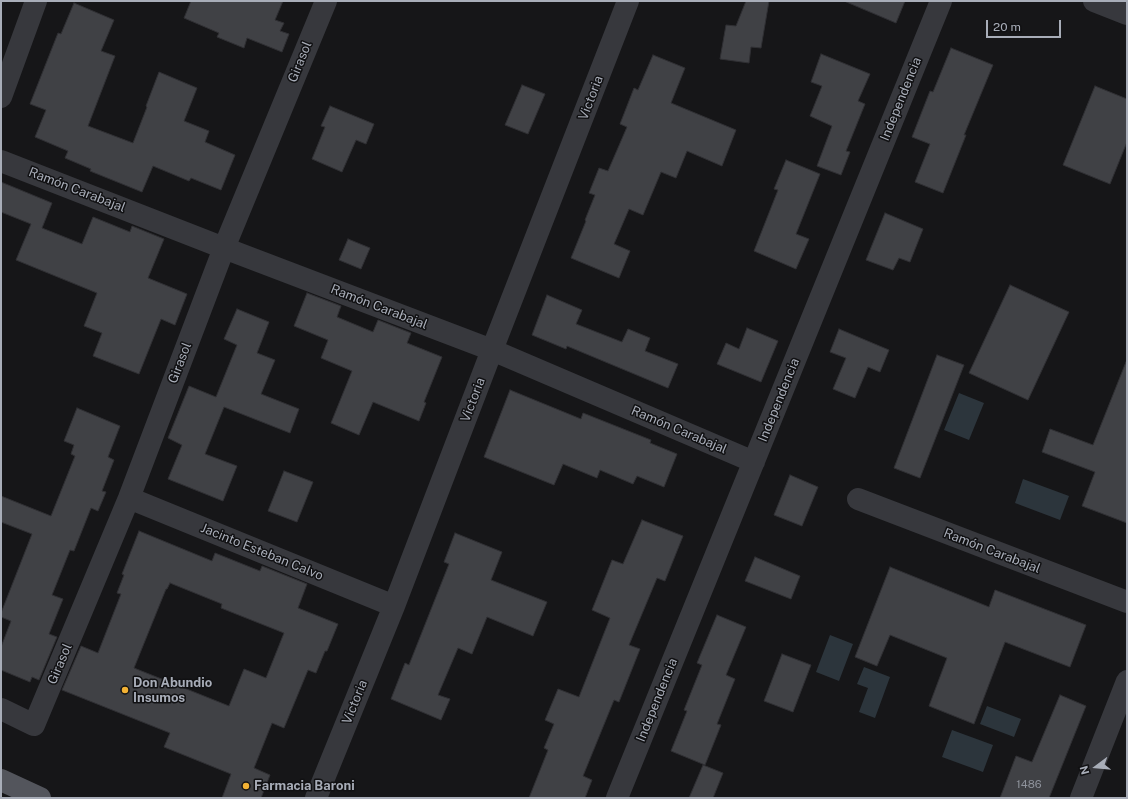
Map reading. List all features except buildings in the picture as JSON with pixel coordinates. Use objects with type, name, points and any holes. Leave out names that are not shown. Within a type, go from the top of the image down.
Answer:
[{"type":"main road","points":[[1,780],[40,798]]},
{"type":"street","points":[[1,97],[36,1]]},
{"type":"street","name":"Victoria","points":[[316,798],[394,606],[628,1]]},
{"type":"street","name":"Independencia","points":[[617,798],[941,1]]},
{"type":"street","points":[[1094,1],[1127,14]]},
{"type":"street","name":"Girasol","points":[[1,709],[34,725],[129,498],[318,3]]},
{"type":"street","name":"Ramón Carabajal","points":[[1,161],[492,350],[754,462]]},
{"type":"street","name":"Jacinto Esteban Calvo","points":[[129,498],[394,606]]},
{"type":"street","name":"Ramón Carabajal","points":[[858,499],[1127,602]]},
{"type":"street","points":[[1081,798],[1127,681]]},
{"type":"shaded area","points":[[959,393],[984,403],[969,440],[944,430]]},
{"type":"shaded area","points":[[1023,479],[1069,496],[1060,520],[1015,503]]},
{"type":"shaded area","points":[[830,635],[853,644],[839,681],[816,672]]},
{"type":"shaded area","points":[[864,667],[890,677],[875,718],[859,712],[868,688],[857,684]]},
{"type":"shaded area","points":[[987,706],[1021,719],[1014,737],[980,724]]},
{"type":"shaded area","points":[[952,730],[993,745],[983,772],[942,757]]},
{"type":"place","name":"Don Abundio Insumos","points":[[125,690]]},
{"type":"place","name":"Farmacia Baroni","points":[[246,786]]}]
